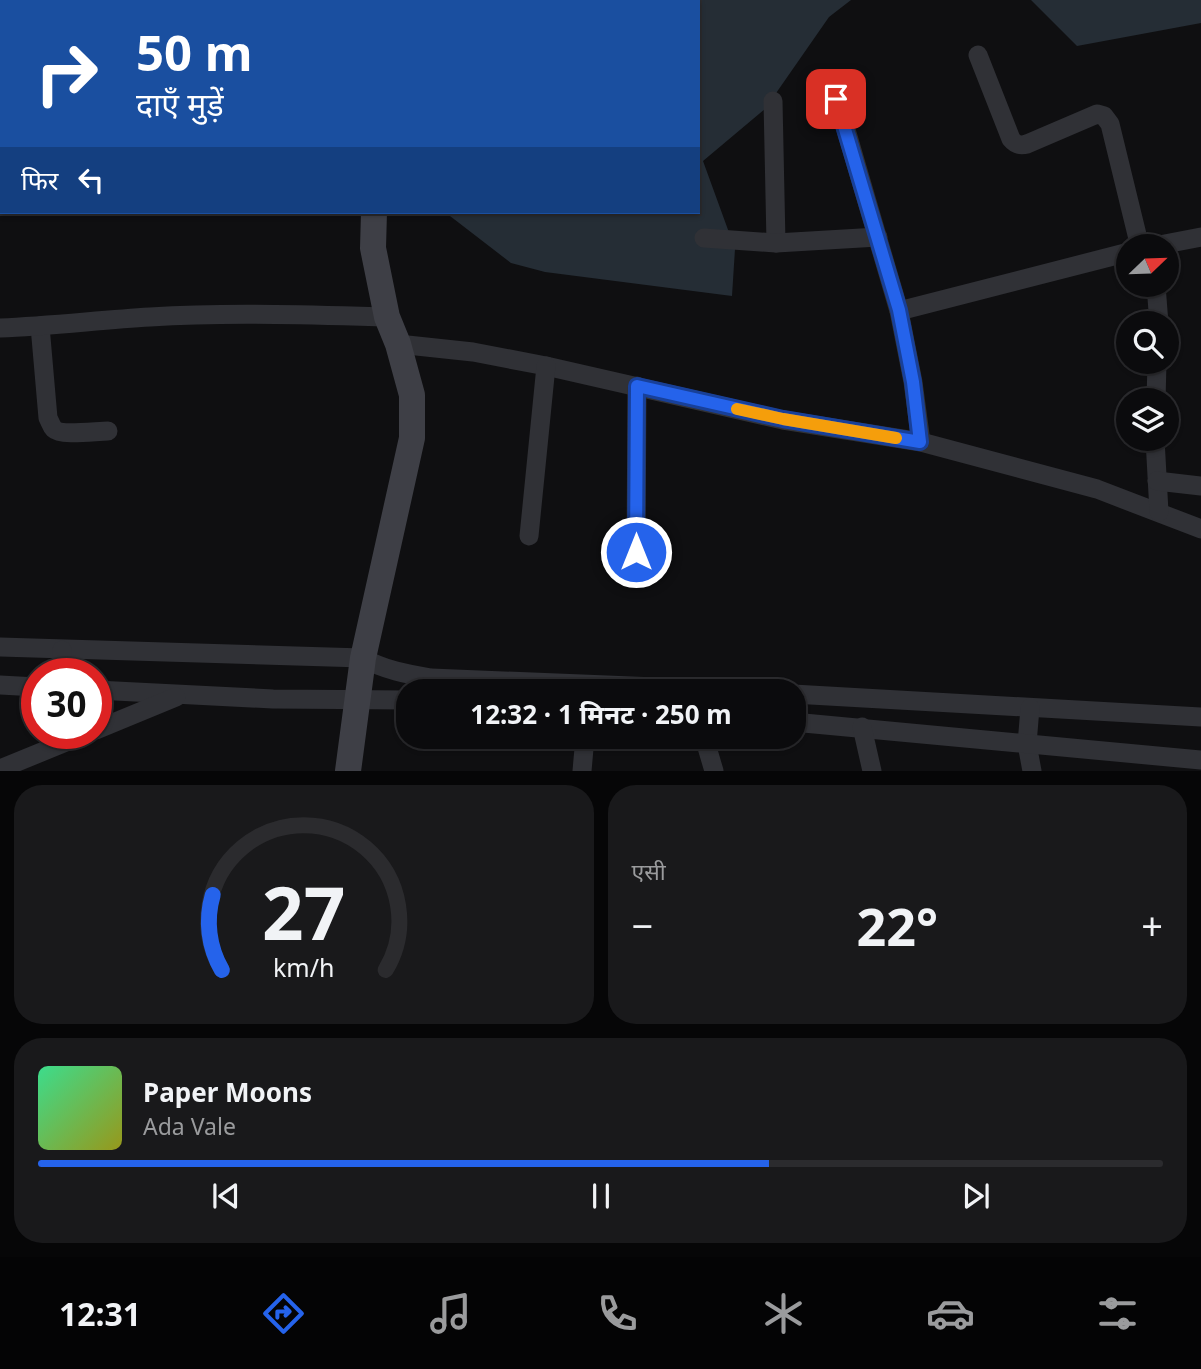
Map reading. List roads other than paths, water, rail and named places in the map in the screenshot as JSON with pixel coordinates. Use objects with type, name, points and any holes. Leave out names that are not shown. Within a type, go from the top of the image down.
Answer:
[{"type":"street","points":[[978,55],[1011,139],[1016,144],[1027,144],[1097,114],[1104,116],[1110,124],[1116,143],[1137,234]]},
{"type":"street","points":[[836,99],[899,310],[913,382],[920,442]]},
{"type":"street","points":[[773,101],[776,243]]},
{"type":"street","points":[[348,771],[363,658],[412,438],[412,395],[398,344],[387,317],[373,248],[374,214]]},
{"type":"street","points":[[704,238],[776,243],[878,237]]},
{"type":"street","points":[[1180,241],[1201,237]]},
{"type":"street","points":[[899,310],[1116,255]]},
{"type":"street","points":[[0,328],[40,327],[151,316],[387,317]]},
{"type":"street","points":[[40,327],[51,426],[63,433],[108,431]]},
{"type":"street","points":[[398,344],[473,352],[783,419],[920,442],[1097,489],[1201,529]]},
{"type":"street","points":[[529,537],[546,366]]},
{"type":"street","points":[[636,552],[637,386]]},
{"type":"street","points":[[1156,451],[1159,512]]},
{"type":"street","points":[[1157,481],[1201,486]]},
{"type":"street","points":[[0,647],[363,658],[375,665],[403,673],[455,679]]},
{"type":"street","points":[[62,650],[62,658]]},
{"type":"street","points":[[0,685],[21,686]]},
{"type":"street","points":[[112,691],[273,699],[396,700]]},
{"type":"street","points":[[112,723],[180,695]]},
{"type":"street","points":[[806,695],[1201,717]]},
{"type":"street","points":[[1030,708],[1027,744],[1032,771]]},
{"type":"street","points":[[806,723],[1193,763]]},
{"type":"street","points":[[862,727],[872,771]]},
{"type":"street","points":[[0,769],[49,749]]},
{"type":"street","points":[[582,771],[584,749]]},
{"type":"street","points":[[706,749],[710,768]]}]
